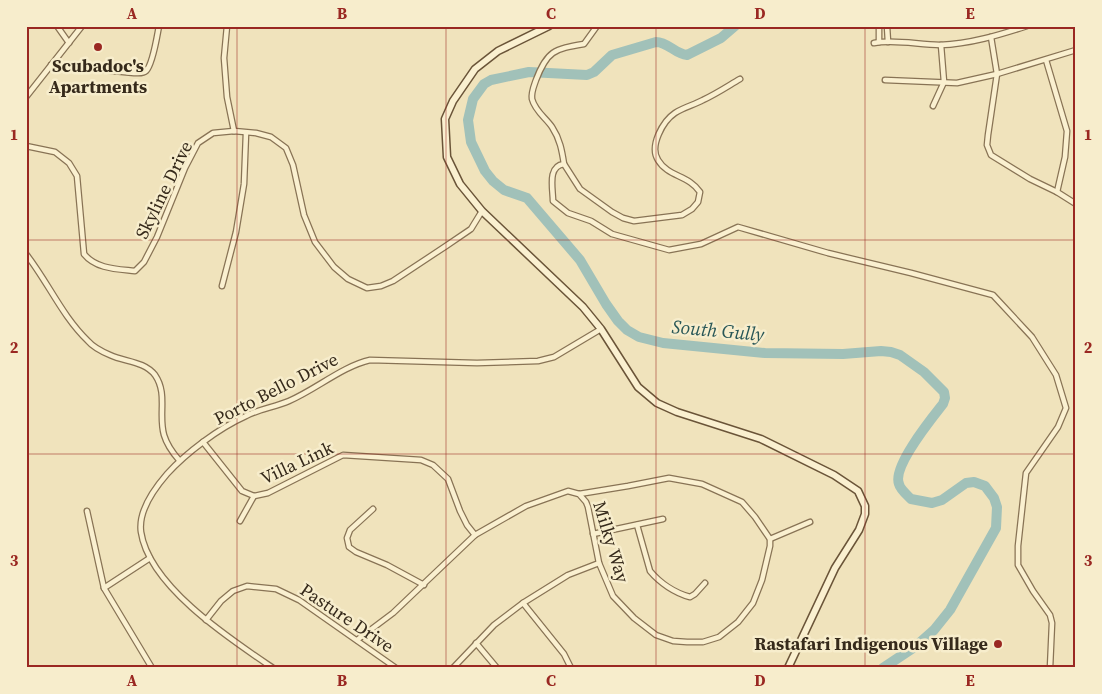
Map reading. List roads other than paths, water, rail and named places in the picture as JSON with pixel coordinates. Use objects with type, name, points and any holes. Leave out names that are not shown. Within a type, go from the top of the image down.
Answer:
[{"type":"main road","points":[[549,26],[498,51],[475,69],[453,101],[445,119],[448,157],[460,184],[482,211],[583,307],[601,329],[638,387],[657,403],[677,412],[761,439],[834,475],[858,491],[865,506],[859,530],[834,568],[788,668]]},
{"type":"street","points":[[57,26],[69,43]]},
{"type":"street","points":[[26,97],[82,26]]},
{"type":"street","points":[[51,65],[144,73],[150,62],[159,26]]},
{"type":"street","points":[[227,26],[224,58],[227,97],[234,131]]},
{"type":"street","points":[[597,26],[584,44],[563,48],[550,54],[541,65],[532,90],[532,98],[536,108],[556,134],[560,142],[564,164],[580,188],[623,218],[634,221],[646,221],[682,215],[698,202],[700,192],[694,183],[664,168],[656,158],[655,147],[661,128],[676,113],[702,101],[740,79]]},
{"type":"street","points":[[879,26],[876,43],[942,45],[991,37],[1027,26]]},
{"type":"street","points":[[887,26],[888,42]]},
{"type":"street","points":[[991,37],[997,74],[987,145],[991,155],[1076,204]]},
{"type":"street","points":[[933,106],[944,82],[942,45]]},
{"type":"street","points":[[885,80],[957,83],[997,74],[1076,50]]},
{"type":"street","points":[[1046,60],[1067,132],[1065,157],[1057,192]]},
{"type":"street","name":"Skyline Drive","points":[[26,146],[56,152],[69,163],[77,176],[84,254],[90,261],[99,265],[135,271],[144,262],[157,237],[185,168],[198,143],[213,133],[234,131],[256,133],[271,137],[286,148],[293,165],[304,215],[315,242],[334,267],[348,279],[367,288],[381,286],[393,281],[446,246],[471,229],[482,211]]},
{"type":"street","points":[[222,286],[236,232],[244,184],[246,133]]},
{"type":"street","points":[[564,164],[556,167],[552,178],[553,201],[568,213],[591,221],[612,234],[669,250],[701,244],[738,227],[828,253],[993,295],[1032,337],[1056,374],[1066,408],[1058,427],[1026,473],[1018,546],[1018,565],[1050,615],[1052,623],[1050,668]]},
{"type":"street","points":[[26,254],[42,275],[62,311],[89,342],[110,355],[145,366],[154,374],[160,384],[163,396],[163,433],[169,448],[179,460]]},
{"type":"street","name":"Porto Bello Drive","points":[[273,668],[206,620],[176,591],[150,558],[141,531],[145,506],[160,483],[179,460],[203,442],[245,416],[287,402],[317,388],[357,363],[370,360],[476,364],[538,361],[554,357],[601,329]]},
{"type":"street","name":"Villa Link","points":[[203,442],[242,490],[254,496],[268,494],[343,455],[421,460],[433,465],[448,479],[460,511],[475,536]]},
{"type":"street","name":"Milky Way","points":[[357,640],[393,613],[475,536],[526,506],[563,492],[579,494],[669,478],[702,484],[742,502],[770,539],[762,580],[753,603],[738,622],[719,637],[703,642],[672,641],[656,635],[634,618],[613,596],[599,563],[586,502],[579,494]]},
{"type":"street","points":[[240,521],[254,496]]},
{"type":"street","points":[[374,509],[350,530],[347,538],[349,547],[356,552],[387,564],[424,585]]},
{"type":"street","points":[[87,511],[104,588],[152,668]]},
{"type":"street","points":[[593,534],[664,519]]},
{"type":"street","points":[[770,539],[810,522]]},
{"type":"street","points":[[637,525],[650,571],[654,576],[672,589],[690,597],[705,582]]},
{"type":"street","points":[[104,588],[150,558]]},
{"type":"street","points":[[453,668],[494,625],[523,603],[568,575],[599,563]]},
{"type":"street","name":"Pasture Drive","points":[[206,620],[221,601],[233,591],[247,586],[276,589],[300,600],[396,668]]},
{"type":"street","points":[[523,603],[564,654],[572,668]]},
{"type":"street","points":[[476,644],[497,668]]},
{"type":"waterway","name":"South Gully","points":[[735,26],[721,38],[687,55],[656,42],[612,55],[594,72],[587,75],[529,72],[491,80],[484,84],[473,99],[468,120],[471,142],[485,171],[493,181],[504,190],[527,198],[580,260],[618,321],[627,330],[639,337],[663,343],[765,353],[843,354],[891,352],[900,355],[924,372],[944,392],[943,404],[914,443],[901,466],[898,476],[899,484],[911,499],[932,503],[942,500],[966,483],[974,482],[985,486],[994,498],[997,507],[996,528],[950,610],[934,630],[916,646],[883,668]]},
{"type":"place","name":"Scubadoc's Apartments","points":[[98,47]]},
{"type":"place","name":"Rastafari Indigenous Village","points":[[998,644]]}]
